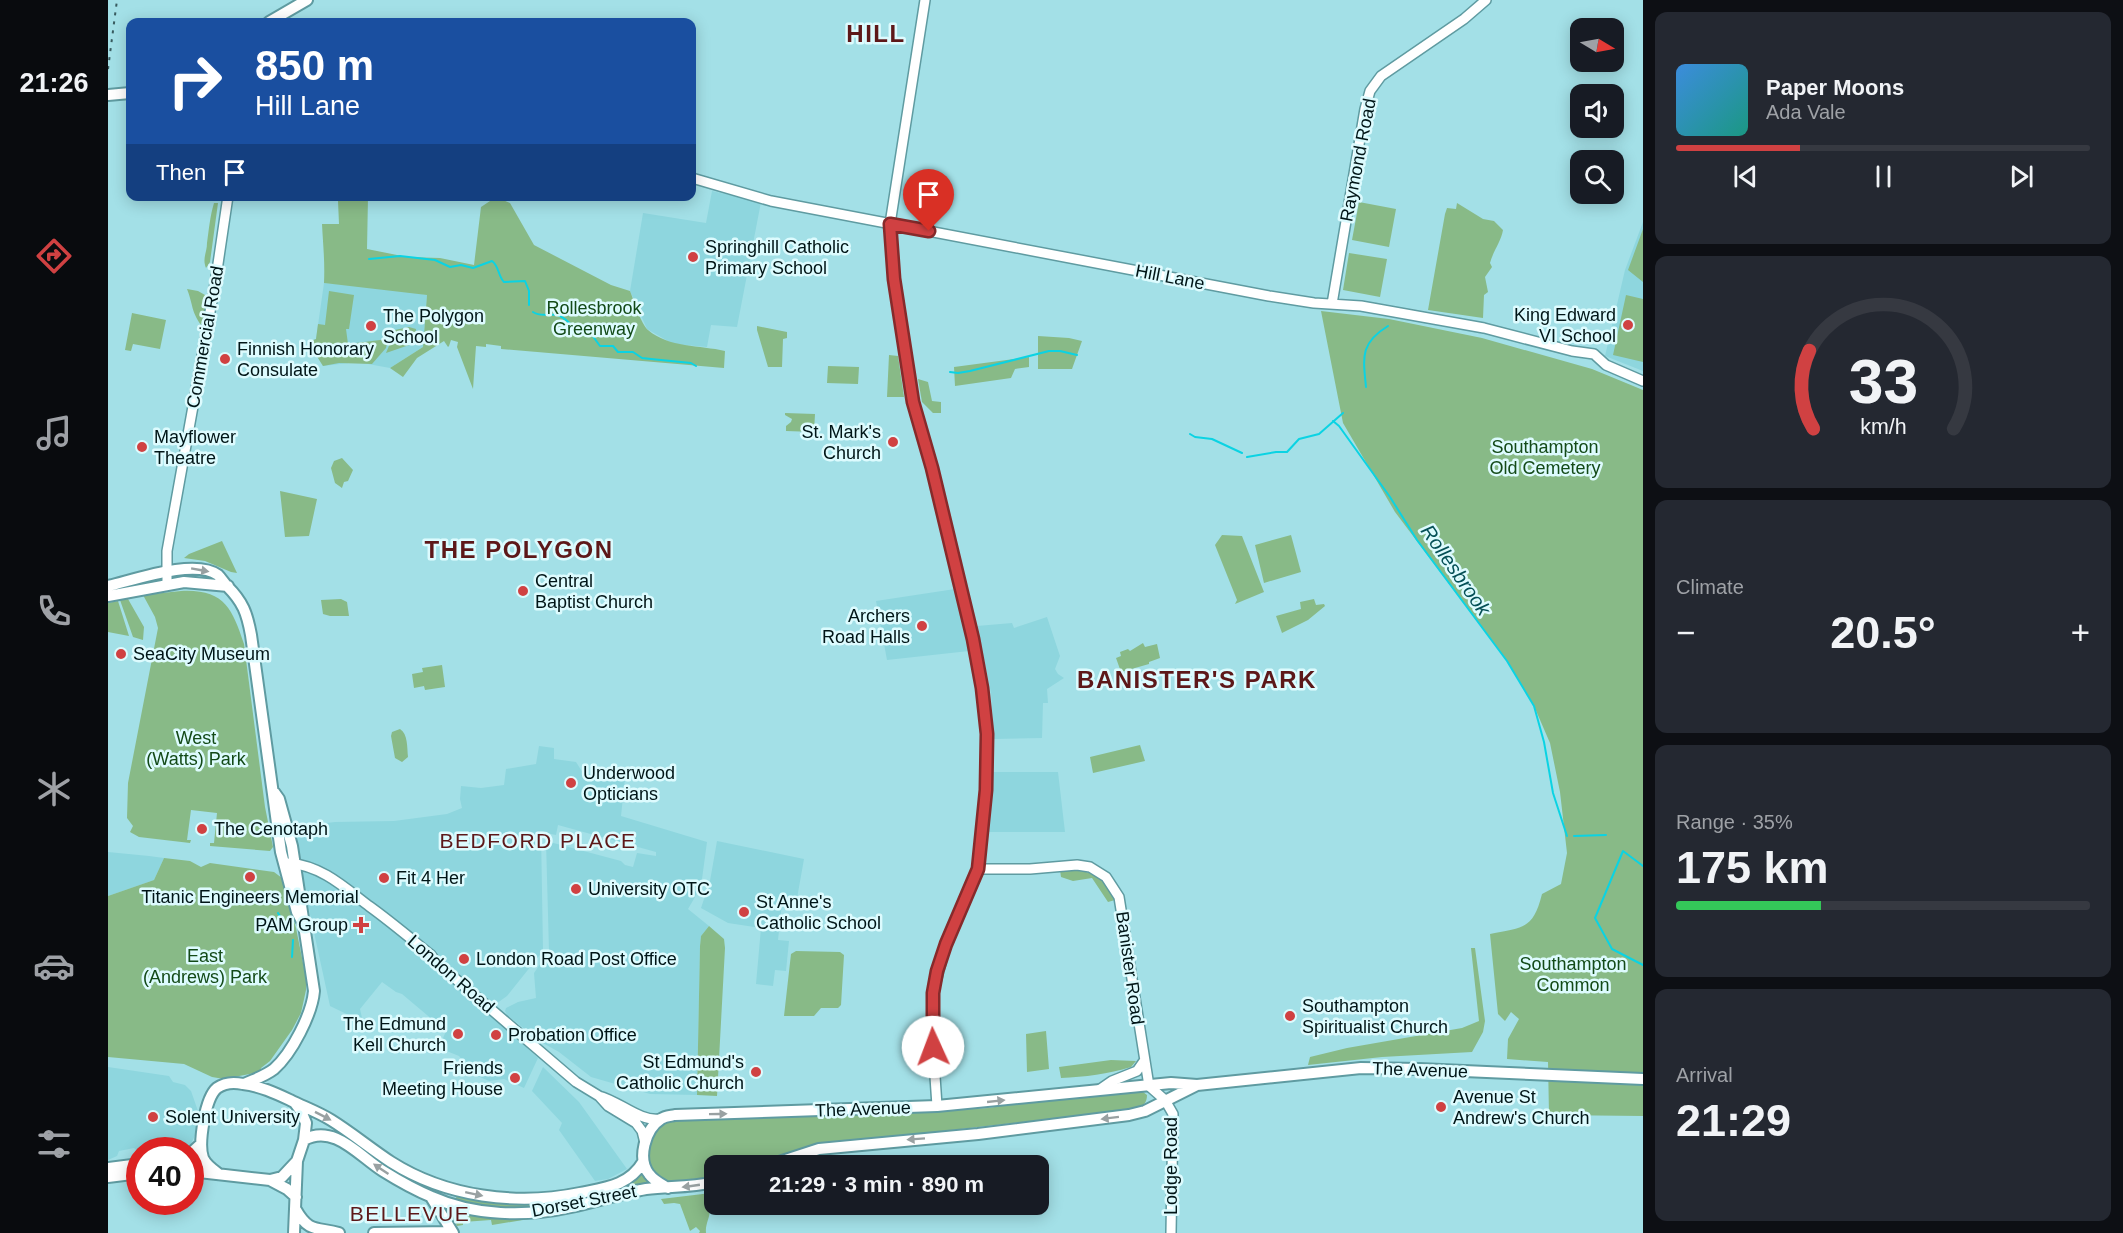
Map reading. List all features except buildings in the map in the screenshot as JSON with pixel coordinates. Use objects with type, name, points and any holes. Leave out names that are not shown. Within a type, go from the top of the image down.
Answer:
[{"type":"main road","points":[[276,18],[307,0]]},
{"type":"main road","points":[[108,94],[126,93]]},
{"type":"main road","points":[[108,596],[167,571],[183,568],[217,575],[237,595],[247,617],[273,791],[272,800],[284,863],[297,912],[304,925]]},
{"type":"main road","points":[[108,586],[129,587],[189,582],[228,586]]},
{"type":"main road","points":[[244,1084],[262,1077],[276,1067],[299,1034],[312,1005],[314,983],[296,864],[288,827],[279,799],[273,791]]},
{"type":"main road","points":[[276,1067],[274,1079],[276,1093]]},
{"type":"main road","name":"The Avenue","points":[[660,1119],[675,1115],[937,1106],[1099,1090],[1186,1083],[1197,1085],[1361,1068],[1419,1068],[1643,1079]]},
{"type":"main road","points":[[202,1137],[212,1094],[223,1085],[244,1084],[276,1093],[295,1102],[306,1124],[304,1140],[297,1161],[294,1233]]},
{"type":"main road","name":"The Avenue","points":[[801,1155],[819,1149],[967,1135],[1130,1115],[1145,1111],[1197,1085]]},
{"type":"main road","name":"Dorset Street","points":[[295,1102],[328,1118],[393,1163],[418,1176],[468,1193],[500,1198],[534,1199],[570,1195],[614,1185],[631,1177],[643,1162]]},
{"type":"main road","points":[[660,1119],[645,1144],[643,1162],[650,1177],[668,1188],[685,1188],[704,1184]]},
{"type":"main road","name":"Dorset Street","points":[[304,1140],[319,1135],[339,1139],[382,1171],[432,1198],[477,1210],[532,1212],[569,1208],[648,1189],[668,1188]]},
{"type":"main road","points":[[204,1156],[205,1161],[219,1174]]},
{"type":"main road","points":[[204,1172],[270,1180],[282,1177],[297,1161]]},
{"type":"main road","points":[[108,1168],[126,1166]]},
{"type":"main road","points":[[108,1177],[126,1175]]},
{"type":"main road","points":[[374,1233],[452,1232],[418,1176]]},
{"type":"main road","points":[[270,1180],[296,1197]]},
{"type":"main road","points":[[296,1210],[306,1226],[339,1233]]},
{"type":"street","points":[[925,0],[890,224],[894,279],[913,402],[962,589],[982,688],[987,757],[978,869],[946,944],[933,993],[937,1106]]},
{"type":"street","name":"Raymond Road","points":[[1332,304],[1365,109],[1374,83],[1386,72],[1464,19],[1486,0]]},
{"type":"street","name":"Hill Lane","points":[[696,179],[771,201],[1269,296],[1361,306],[1504,332],[1572,351],[1594,354],[1606,365],[1643,381]]},
{"type":"street","name":"Commercial Road","points":[[167,584],[167,551],[215,284],[227,201]]},
{"type":"street","name":"London Road","points":[[284,863],[296,864],[328,875],[344,885],[430,955],[555,1064],[599,1096],[608,1107],[638,1125],[645,1144]]},
{"type":"street","name":"Banister Road","points":[[978,869],[1022,870],[1077,865],[1090,867],[1106,877],[1121,903],[1149,1086]]},
{"type":"street","points":[[1099,1090],[1119,1077],[1137,1071],[1144,1061]]},
{"type":"street","points":[[1149,1086],[1165,1100]]},
{"type":"street","name":"London Road","points":[[599,1096],[611,1099],[647,1118],[660,1119]]},
{"type":"street","name":"Lodge Road","points":[[1165,1100],[1174,1119],[1171,1233]]},
{"type":"shaded area","name":"Springhill Catholic Primary School","points":[[712,191],[761,202],[737,327],[711,325],[707,347],[673,344],[647,329],[630,291],[643,213],[706,223]]},
{"type":"shaded area","name":"King Edward VI School","points":[[1643,222],[1643,371],[1605,356],[1625,270]]},
{"type":"shaded area","name":"The Polygon School","points":[[324,283],[393,289],[427,295],[423,347],[390,368],[357,362],[323,366],[308,342],[316,339]]},
{"type":"shaded area","name":"Archers Road Halls","points":[[955,589],[969,651],[887,660],[876,601]]},
{"type":"shaded area","points":[[1047,617],[1060,656],[1055,669],[1064,678],[1047,689],[1048,703],[1043,703],[1042,738],[994,739],[991,693],[977,626],[1012,623],[1014,628]]},
{"type":"shaded area","points":[[539,746],[554,748],[554,759],[576,762],[583,773],[625,778],[621,816],[707,842],[702,879],[688,909],[709,926],[701,936],[700,946],[697,1095],[650,1094],[591,1077],[507,1015],[506,1008],[518,1002],[536,998],[534,973],[549,951],[546,841],[621,861],[633,867],[637,853],[656,856],[656,852],[558,825],[556,835],[541,832],[543,951],[507,996],[486,1011],[538,1058],[524,1088],[504,1079],[489,1081],[473,1074],[459,1056],[439,1048],[446,1031],[402,994],[382,982],[360,1009],[363,1022],[330,1006],[305,891],[295,830],[302,826],[335,822],[394,821],[447,814],[462,808],[461,786],[481,788],[504,785],[506,769],[536,764]]},
{"type":"shaded area","points":[[993,772],[1058,772],[1065,832],[988,832]]},
{"type":"shaded area","name":"St Anne's Catholic School","points":[[717,841],[804,859],[796,904],[782,903],[778,940],[789,941],[786,971],[775,970],[773,986],[756,984],[761,928],[728,923],[701,908],[710,881]]},
{"type":"shaded area","points":[[108,852],[164,858],[154,880],[108,896]]},
{"type":"shaded area","name":"Solent University","points":[[108,1067],[169,1076],[173,1082],[185,1085],[191,1091],[198,1111],[194,1137],[126,1137],[126,1150],[119,1151],[117,1156],[108,1160]]},
{"type":"shaded area","points":[[543,1067],[579,1102],[627,1169],[608,1179],[595,1181],[559,1130],[562,1123],[532,1091]]},
{"type":"green space","name":"Rollesbrook Greenway","points":[[338,201],[368,201],[367,249],[407,257],[440,258],[474,265],[481,207],[490,201],[510,203],[534,245],[611,285],[630,291],[643,323],[656,336],[675,343],[725,351],[724,368],[501,349],[501,346],[486,344],[486,347],[476,346],[473,389],[457,347],[458,342],[451,340],[448,347],[444,341],[417,358],[403,377],[390,368],[423,347],[427,295],[324,283],[322,224],[339,224]]},
{"type":"green space","points":[[1359,202],[1396,209],[1389,247],[1352,240]]},
{"type":"green space","points":[[214,203],[218,203],[210,262],[206,268],[205,258]]},
{"type":"green space","points":[[1457,203],[1483,219],[1494,221],[1503,230],[1490,263],[1492,267],[1485,277],[1488,292],[1484,295],[1483,318],[1428,310],[1445,214],[1447,208],[1456,209]]},
{"type":"green space","points":[[1643,229],[1643,282],[1628,270]]},
{"type":"green space","points":[[1349,253],[1387,259],[1380,297],[1343,290]]},
{"type":"green space","points":[[187,289],[205,295],[206,308],[201,325],[194,311]]},
{"type":"green space","points":[[329,291],[354,295],[349,329],[346,329],[348,344],[388,339],[386,348],[372,364],[339,363],[323,366],[308,342],[316,339],[318,324],[325,325]]},
{"type":"green space","points":[[1626,295],[1643,299],[1643,362],[1613,355]]},
{"type":"green space","points":[[1321,311],[1389,319],[1482,338],[1592,369],[1643,390],[1643,1116],[1549,1115],[1548,1062],[1507,1059],[1508,1039],[1519,1019],[1511,1012],[1505,1021],[1498,1014],[1490,934],[1525,925],[1535,914],[1542,894],[1561,884],[1567,853],[1560,792],[1550,743],[1534,706],[1507,661],[1395,512],[1343,423]]},
{"type":"green space","points":[[132,313],[166,320],[160,349],[133,344],[131,351],[125,350]]},
{"type":"green space","points":[[757,326],[787,332],[787,338],[783,339],[782,367],[768,367]]},
{"type":"green space","points":[[409,327],[416,329],[415,343],[386,353],[391,341],[390,331]]},
{"type":"green space","points":[[1038,336],[1082,341],[1072,369],[1038,369]]},
{"type":"green space","points":[[889,355],[898,356],[904,397],[887,397]]},
{"type":"green space","points":[[1029,357],[1029,367],[1015,369],[1011,378],[955,386],[954,367]]},
{"type":"green space","points":[[828,366],[859,367],[858,384],[827,383]]},
{"type":"green space","points":[[918,379],[928,382],[932,401],[941,402],[941,413],[933,413],[922,402]]},
{"type":"green space","points":[[785,413],[815,414],[814,432],[786,431],[786,426],[792,419]]},
{"type":"green space","points":[[342,458],[353,470],[342,488],[335,483],[331,468],[334,461]]},
{"type":"green space","points":[[280,491],[317,499],[309,536],[285,537]]},
{"type":"green space","points":[[1222,535],[1242,536],[1264,592],[1235,604],[1237,600],[1215,545]]},
{"type":"green space","points":[[1291,535],[1301,572],[1264,583],[1255,545]]},
{"type":"green space","points":[[222,541],[237,573],[205,561],[184,558],[189,554]]},
{"type":"green space","name":"West (Watts) Park","points":[[196,591],[217,597],[230,611],[244,644],[265,807],[273,847],[270,851],[210,846],[210,843],[214,843],[217,813],[191,810],[187,840],[191,840],[190,843],[139,837],[130,832],[133,826],[127,818],[128,783],[158,628],[155,617],[143,595]]},
{"type":"green space","points":[[128,599],[144,627],[143,640],[133,637],[120,600]]},
{"type":"green space","points":[[341,599],[347,602],[349,616],[323,614],[321,600]]},
{"type":"green space","points":[[1314,599],[1316,605],[1324,604],[1325,606],[1308,620],[1282,633],[1276,616],[1301,609],[1300,602]]},
{"type":"green space","points":[[118,601],[129,636],[108,632],[108,603]]},
{"type":"green space","points":[[1143,643],[1145,647],[1157,644],[1160,658],[1149,664],[1121,672],[1116,658],[1121,656],[1120,652],[1128,649],[1130,651]]},
{"type":"green space","points":[[442,665],[445,687],[425,690],[424,686],[414,688],[412,674],[423,672],[422,668]]},
{"type":"green space","points":[[400,729],[406,737],[408,757],[402,762],[395,758],[391,736],[392,732]]},
{"type":"green space","points":[[1140,745],[1145,761],[1093,773],[1090,757]]},
{"type":"green space","name":"East (Andrews) Park","points":[[164,858],[190,861],[201,867],[210,863],[274,872],[282,878],[296,928],[306,978],[306,990],[301,1013],[292,1030],[260,1072],[224,1079],[212,1077],[184,1064],[108,1057],[108,896],[154,880]]},
{"type":"green space","points":[[1060,870],[1087,872],[1094,875],[1106,884],[1115,900],[1108,902],[1092,878],[1073,881],[1061,877]]},
{"type":"green space","points":[[709,926],[724,939],[725,948],[717,1096],[697,1095],[700,946],[701,936]]},
{"type":"green space","points":[[1471,948],[1475,948],[1485,1021],[1483,1032],[1472,1052],[1382,1057],[1308,1065],[1310,1057],[1347,1048],[1462,1028],[1479,1021]]},
{"type":"green space","points":[[796,951],[840,952],[844,955],[841,1005],[838,1008],[821,1008],[814,1016],[784,1016],[791,954]]},
{"type":"green space","points":[[1046,1031],[1049,1069],[1027,1072],[1026,1034]]},
{"type":"green space","points":[[1111,1060],[1136,1061],[1131,1067],[1114,1072],[1061,1078],[1059,1067]]},
{"type":"green space","points":[[1143,1092],[1147,1095],[1143,1105],[1137,1109],[820,1145],[786,1155],[704,1155],[704,1179],[688,1182],[662,1179],[656,1175],[650,1162],[650,1145],[656,1130],[663,1124],[675,1120],[881,1114],[989,1108],[1036,1100]]},
{"type":"green space","points":[[642,1173],[649,1183],[601,1196],[553,1205],[480,1206],[455,1201],[457,1195],[482,1200],[622,1187],[635,1181]]},
{"type":"green space","points":[[704,1194],[704,1215],[709,1215],[706,1233],[699,1233],[696,1227],[690,1231],[680,1204],[664,1204],[661,1199]]},
{"type":"green space","points":[[452,1208],[534,1216],[535,1218],[492,1225],[491,1220],[463,1222],[463,1225],[457,1226],[451,1213]]},
{"type":"waterway","name":"Rollesbrook","points":[[369,259],[400,256],[435,260],[450,267],[461,265],[473,268],[492,261],[504,282],[525,281],[529,291],[529,305]]},
{"type":"waterway","name":"Rollesbrook","points":[[533,312],[540,315],[560,316],[578,332],[592,335],[600,346],[613,346],[618,352],[633,352],[642,358],[691,363],[696,366]]},
{"type":"waterway","points":[[1366,387],[1365,352],[1372,338],[1388,326]]},
{"type":"waterway","name":"Rollesbrook","points":[[950,372],[970,371],[1049,351],[1077,355]]},
{"type":"waterway","name":"Rollesbrook","points":[[1247,457],[1287,452],[1299,439],[1319,434],[1343,413]]},
{"type":"waterway","name":"Rollesbrook","points":[[1333,421],[1339,426],[1390,497],[1417,540],[1507,661],[1534,706],[1544,742],[1553,793],[1567,836]]},
{"type":"waterway","name":"Rollesbrook","points":[[1190,434],[1195,437],[1212,439],[1242,453]]},
{"type":"waterway","points":[[1574,836],[1606,835]]},
{"type":"waterway","points":[[1643,866],[1623,851],[1595,918],[1612,949],[1643,965]]},
{"type":"waterway","points":[[278,913],[289,932]]},
{"type":"waterway","points":[[292,957],[293,940]]},
{"type":"railway","points":[[108,69],[117,0]]},
{"type":"place","name":"Springhill Catholic Primary School","points":[[693,257]]},
{"type":"place","name":"King Edward VI School","points":[[1628,325]]},
{"type":"place","name":"The Polygon School","points":[[371,326]]},
{"type":"place","name":"Finnish Honorary Consulate","points":[[225,359]]},
{"type":"place","name":"St. Mark's Church","points":[[893,442]]},
{"type":"place","name":"Mayflower Theatre","points":[[142,447]]},
{"type":"place","name":"Central Baptist Church","points":[[523,591]]},
{"type":"place","name":"Archers Road Halls","points":[[922,626]]},
{"type":"place","name":"SeaCity Museum","points":[[121,654]]},
{"type":"place","name":"Underwood Opticians","points":[[571,783]]},
{"type":"place","name":"The Cenotaph","points":[[202,829]]},
{"type":"place","name":"Titanic Engineers Memorial","points":[[250,877]]},
{"type":"place","name":"Fit 4 Her","points":[[384,878]]},
{"type":"place","name":"University OTC","points":[[576,889]]},
{"type":"place","name":"St Anne's Catholic School","points":[[744,912]]},
{"type":"place","name":"PAM Group","points":[[361,925]]},
{"type":"place","name":"London Road Post Office","points":[[464,959]]},
{"type":"place","name":"Southampton Spiritualist Church","points":[[1290,1016]]},
{"type":"place","name":"The Edmund Kell Church","points":[[458,1034]]},
{"type":"place","name":"Probation Office","points":[[496,1035]]},
{"type":"place","name":"St Edmund's Catholic Church","points":[[756,1072]]},
{"type":"place","name":"Friends Meeting House","points":[[515,1078]]},
{"type":"place","name":"Avenue St Andrew's Church","points":[[1441,1107]]},
{"type":"place","name":"Solent University","points":[[153,1117]]},
{"type":"district","name":"HILL","points":[[876,34]]},
{"type":"district","name":"THE POLYGON","points":[[519,550]]},
{"type":"district","name":"BANISTER'S PARK","points":[[1197,680]]},
{"type":"district","name":"BEDFORD PLACE","points":[[538,841]]},
{"type":"district","name":"BELLEVUE","points":[[410,1214]]},
{"type":"route","points":[[929,231],[890,224],[894,279],[913,402],[932,468],[973,639],[982,688],[987,747],[986,790],[978,869],[937,971],[933,993],[933,1047]]},
{"type":"park label","name":"Southampton Old Cemetery","points":[[1545,457]]},
{"type":"park label","name":"Southampton Common","points":[[1573,974]]}]
